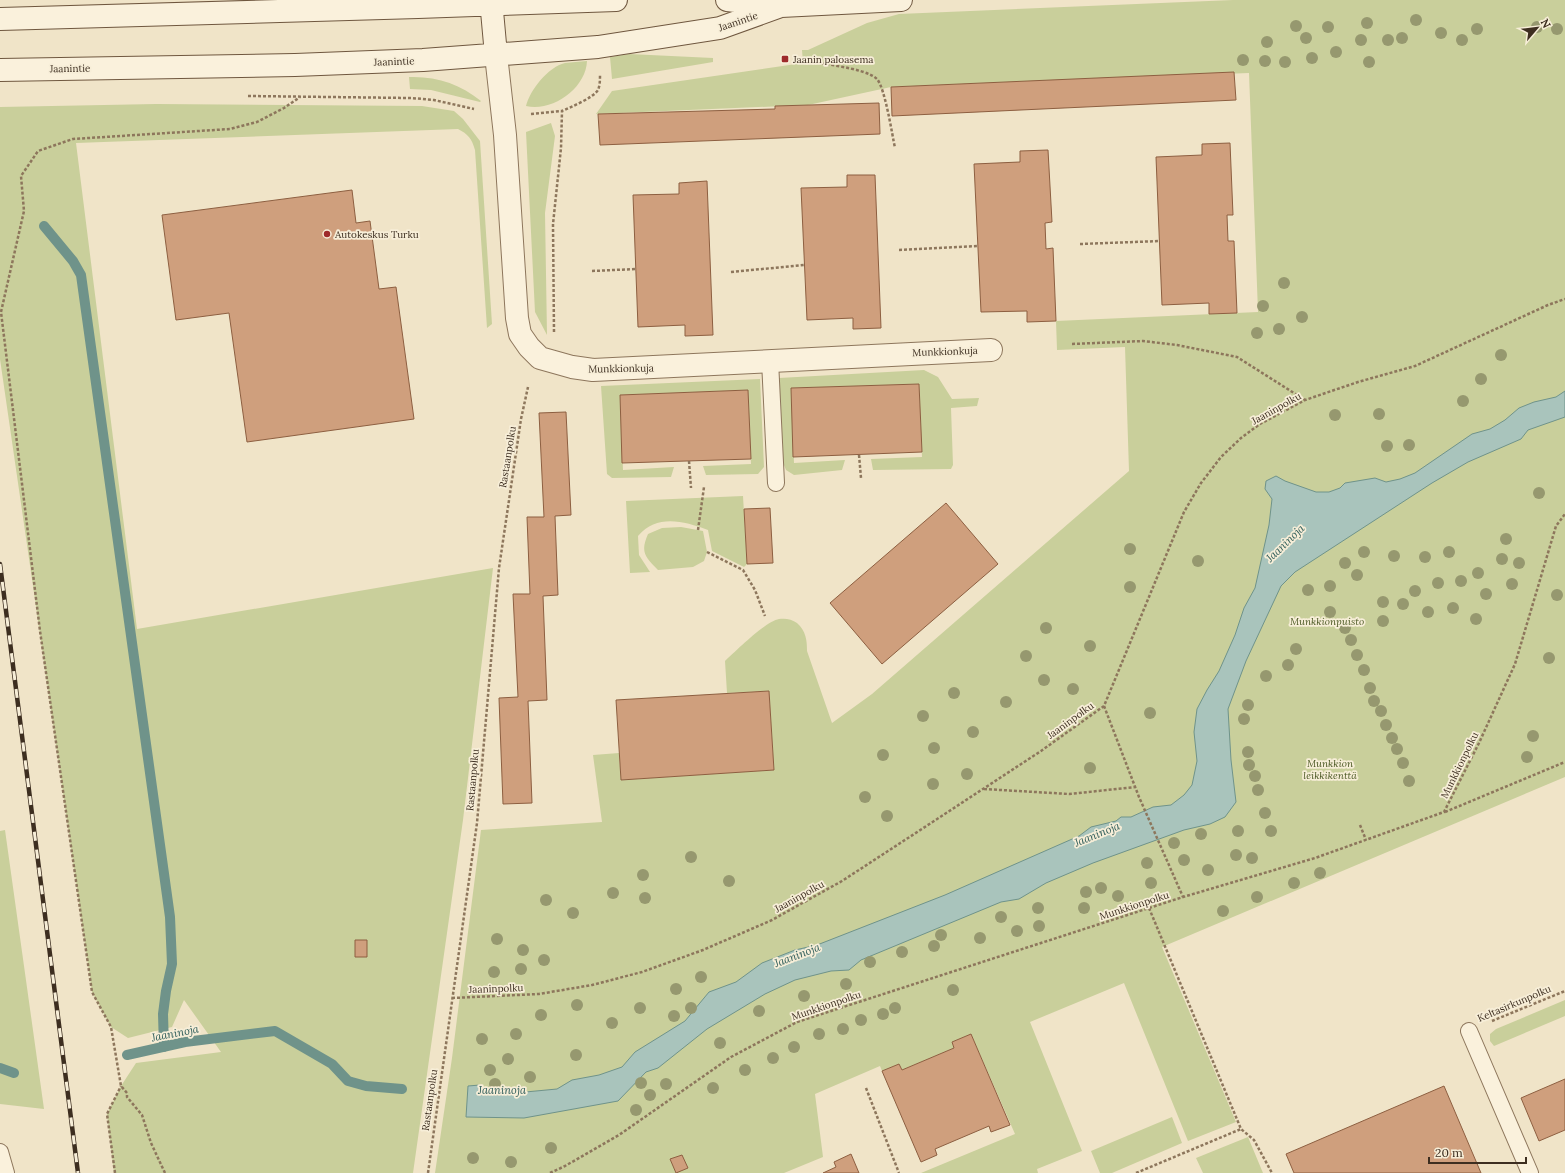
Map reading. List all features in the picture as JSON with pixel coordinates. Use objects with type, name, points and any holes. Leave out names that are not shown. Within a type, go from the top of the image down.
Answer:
[{"type":"main road","points":[[0,19],[491,2],[616,0]]},
{"type":"main road","name":"Jaanintie","points":[[727,0],[781,3],[900,0]]},
{"type":"main road","name":"Munkkionkuja","points":[[491,2],[505,135],[517,318],[520,334],[529,347],[540,358],[572,367],[593,370],[904,353],[991,350]]},
{"type":"main road","name":"Jaanintie","points":[[0,70],[295,65],[423,60],[598,48],[720,28],[781,3]]},
{"type":"lane","points":[[770,361],[776,483]]},
{"type":"lane","points":[[1469,1031],[1530,1173]]},
{"type":"lane","points":[[0,1152],[6,1173]]},
{"type":"path","points":[[797,58],[859,70],[877,79],[882,89],[895,148]]},
{"type":"path","points":[[525,115],[562,111],[580,103],[597,91],[600,82]]},
{"type":"path","points":[[165,1173],[151,1143],[142,1115],[121,1086],[111,1027],[92,992],[40,631],[1,312],[24,211],[21,176],[38,151],[73,139],[230,129],[257,122],[284,108],[300,97],[411,98],[434,100],[475,110]]},
{"type":"path","points":[[553,340],[553,224],[561,148],[562,111]]},
{"type":"path","points":[[1080,244],[1160,241]]},
{"type":"path","points":[[899,250],[978,246]]},
{"type":"path","points":[[732,272],[804,265]]},
{"type":"path","points":[[592,271],[636,269]]},
{"type":"path","name":"Jaaninpolku","points":[[452,998],[539,994],[592,985],[642,972],[703,950],[772,920],[842,881],[1041,751],[1104,706],[1184,512],[1201,483],[1221,457],[1241,438],[1260,424],[1305,400],[1358,382],[1415,366],[1548,305],[1565,299]]},
{"type":"path","points":[[1072,344],[1143,342],[1178,345],[1237,357],[1305,400]]},
{"type":"path","name":"Rastaanpolku","points":[[428,1173],[477,823],[499,568],[521,419],[528,387]]},
{"type":"path","points":[[859,455],[861,478]]},
{"type":"path","points":[[690,461],[691,488]]},
{"type":"path","points":[[698,530],[704,487]]},
{"type":"path","name":"Munkkionpolku","points":[[550,1173],[619,1135],[731,1057],[798,1022],[1183,897],[1315,858],[1444,812],[1479,743],[1515,664],[1556,526],[1565,514]]},
{"type":"path","points":[[707,552],[744,570],[755,590],[766,616]]},
{"type":"path","points":[[1104,706],[1139,797],[1183,897]]},
{"type":"path","points":[[1444,812],[1565,762]]},
{"type":"path","points":[[983,789],[1068,794],[1136,787]]},
{"type":"path","points":[[1360,825],[1366,840]]},
{"type":"path","points":[[1149,908],[1241,1128],[1254,1140],[1272,1173]]},
{"type":"path","name":"Keltasirkunpolku","points":[[1469,1031],[1565,990]]},
{"type":"path","points":[[116,1173],[107,1114],[121,1086]]},
{"type":"path","points":[[866,1088],[899,1173]]},
{"type":"path","points":[[1136,1173],[1241,1128]]},
{"type":"green space","name":"Munkkionpuisto","points":[[1233,0],[1565,0],[1565,777],[1162,947],[1236,1122],[1188,1141],[1124,983],[1030,1022],[1082,1151],[1037,1169],[1038,1173],[921,1173],[1015,1134],[971,1034],[952,1042],[954,1048],[902,1070],[899,1064],[882,1071],[880,1066],[815,1094],[823,1157],[784,1173],[435,1173],[452,1058],[481,830],[602,822],[593,755],[619,753],[621,780],[774,770],[769,691],[727,693],[725,661],[751,637],[773,621],[779,619],[791,620],[800,626],[805,636],[807,651],[832,723],[872,694],[1129,471],[1125,347],[1057,350],[1056,321],[1258,312],[1249,73],[891,87],[808,105],[596,114],[612,91],[803,63],[802,50],[808,50],[867,23],[899,14]]},
{"type":"green space","points":[[629,54],[713,58],[713,62],[612,79],[610,57]]},
{"type":"green space","points":[[587,61],[581,80],[566,96],[557,102],[547,105],[536,107],[526,106],[531,93],[546,74],[552,69],[565,63]]},
{"type":"green space","points":[[409,77],[429,78],[448,82],[465,90],[481,101],[431,90],[410,89]]},
{"type":"green space","points":[[156,104],[422,106],[454,111],[463,119],[480,141],[492,324],[487,328],[475,150],[469,137],[458,129],[76,143],[137,629],[493,568],[463,820],[413,1173],[114,1173],[107,1114],[121,1086],[136,1063],[221,1052],[184,1000],[172,1027],[128,1038],[111,1027],[92,992],[0,359],[0,107]]},
{"type":"green space","points":[[551,123],[555,136],[545,213],[547,335],[535,312],[526,132]]},
{"type":"green space","points":[[924,370],[938,377],[952,399],[979,398],[977,406],[951,408],[953,465],[951,469],[873,470],[871,459],[922,457],[919,384],[791,388],[794,463],[845,460],[842,470],[794,475],[786,470],[782,460],[779,378]]},
{"type":"green space","points":[[760,379],[764,467],[758,474],[706,475],[703,466],[751,464],[748,390],[620,395],[623,470],[674,467],[671,477],[612,478],[607,474],[601,386]]},
{"type":"green space","points":[[743,496],[747,564],[744,567],[712,551],[708,530],[689,524],[671,521],[653,525],[645,529],[638,536],[639,555],[650,572],[630,573],[626,501]]},
{"type":"green space","points":[[681,527],[703,531],[707,552],[704,561],[693,567],[658,570],[645,554],[644,545],[648,534],[662,528]]},
{"type":"green space","points":[[5,830],[44,1109],[0,1104],[0,831]]},
{"type":"green space","points":[[1565,1000],[1565,1016],[1494,1046],[1490,1041],[1490,1034],[1496,1029]]},
{"type":"green space","points":[[1172,1117],[1182,1143],[1112,1173],[1100,1173],[1091,1151]]},
{"type":"green space","points":[[1248,1137],[1263,1173],[1203,1173],[1196,1158]]},
{"type":"water","points":[[1565,391],[1565,417],[1528,430],[1521,439],[1468,462],[1432,483],[1295,572],[1281,586],[1246,661],[1228,709],[1231,760],[1236,802],[1225,817],[1210,824],[1184,830],[1093,863],[1046,883],[1019,899],[1001,902],[861,960],[849,970],[831,971],[795,980],[765,994],[707,1029],[658,1068],[646,1072],[618,1101],[524,1118],[466,1117],[468,1086],[480,1085],[494,1095],[557,1089],[572,1080],[599,1075],[622,1067],[635,1052],[685,1021],[709,992],[736,982],[762,963],[795,950],[817,945],[945,895],[1079,836],[1091,827],[1116,821],[1121,817],[1131,817],[1153,807],[1171,805],[1184,795],[1192,785],[1197,761],[1194,732],[1197,709],[1219,671],[1235,635],[1244,608],[1255,588],[1269,525],[1272,499],[1265,489],[1266,481],[1276,476],[1285,481],[1316,492],[1329,492],[1340,488],[1345,483],[1375,478],[1386,482],[1400,479],[1415,473],[1472,434],[1490,429],[1505,420],[1519,408],[1534,402],[1556,397]]},
{"type":"building","points":[[1234,72],[1236,100],[892,116],[891,87]]},
{"type":"building","points":[[879,103],[880,134],[600,145],[598,114],[775,109],[775,106]]},
{"type":"building","points":[[1230,143],[1233,215],[1227,215],[1228,241],[1234,241],[1237,313],[1209,314],[1209,303],[1162,305],[1156,157],[1202,155],[1202,144]]},
{"type":"building","points":[[1048,150],[1052,222],[1045,223],[1046,249],[1053,248],[1056,321],[1027,322],[1027,311],[981,312],[974,164],[1020,162],[1020,151]]},
{"type":"building","points":[[847,175],[875,175],[881,328],[853,329],[853,318],[807,320],[801,188],[847,187]]},
{"type":"building","points":[[707,181],[713,335],[685,336],[685,325],[638,327],[633,195],[679,194],[679,183]]},
{"type":"building","points":[[352,190],[356,223],[370,221],[379,289],[396,287],[414,419],[247,442],[229,313],[176,320],[162,215]]},
{"type":"building","points":[[919,384],[922,452],[793,457],[791,388]]},
{"type":"building","points":[[748,390],[751,459],[622,463],[620,395]]},
{"type":"building","points":[[566,412],[571,515],[555,516],[558,595],[543,596],[547,700],[528,701],[532,803],[503,804],[499,698],[518,697],[513,594],[530,594],[527,517],[544,517],[539,413]]},
{"type":"building","points":[[946,503],[998,564],[882,664],[830,603]]},
{"type":"building","points":[[770,508],[773,563],[747,564],[744,509]]},
{"type":"building","points":[[769,691],[774,770],[621,780],[616,700]]},
{"type":"building","points":[[355,940],[367,940],[367,957],[355,957]]},
{"type":"building","points":[[971,1034],[1010,1125],[991,1132],[989,1126],[935,1149],[937,1155],[921,1162],[882,1071],[899,1064],[902,1070],[954,1048],[952,1042]]},
{"type":"building","points":[[1565,1079],[1565,1130],[1539,1141],[1521,1098]]},
{"type":"building","points":[[1444,1086],[1481,1173],[1294,1173],[1286,1154]]},
{"type":"building","points":[[851,1154],[859,1173],[823,1173],[836,1167],[834,1162]]},
{"type":"building","points":[[682,1155],[688,1168],[676,1173],[670,1159]]},
{"type":"waterway","points":[[44,226],[73,261],[81,275],[170,917],[172,964],[163,1014],[164,1047]]},
{"type":"waterway","name":"Jaaninoja","points":[[127,1055],[185,1042],[275,1031],[332,1064],[348,1081],[366,1086],[402,1089]]},
{"type":"waterway","name":"Jaaninoja","points":[[0,1068],[14,1073]]},
{"type":"railway","points":[[0,564],[78,1173]]},
{"type":"place","name":"Jaanin paloasema","points":[[785,59]]},
{"type":"place","name":"Autokeskus Turku","points":[[327,234]]},
{"type":"park label","name":"Munkkion leikkikenttä","points":[[1330,768]]}]
